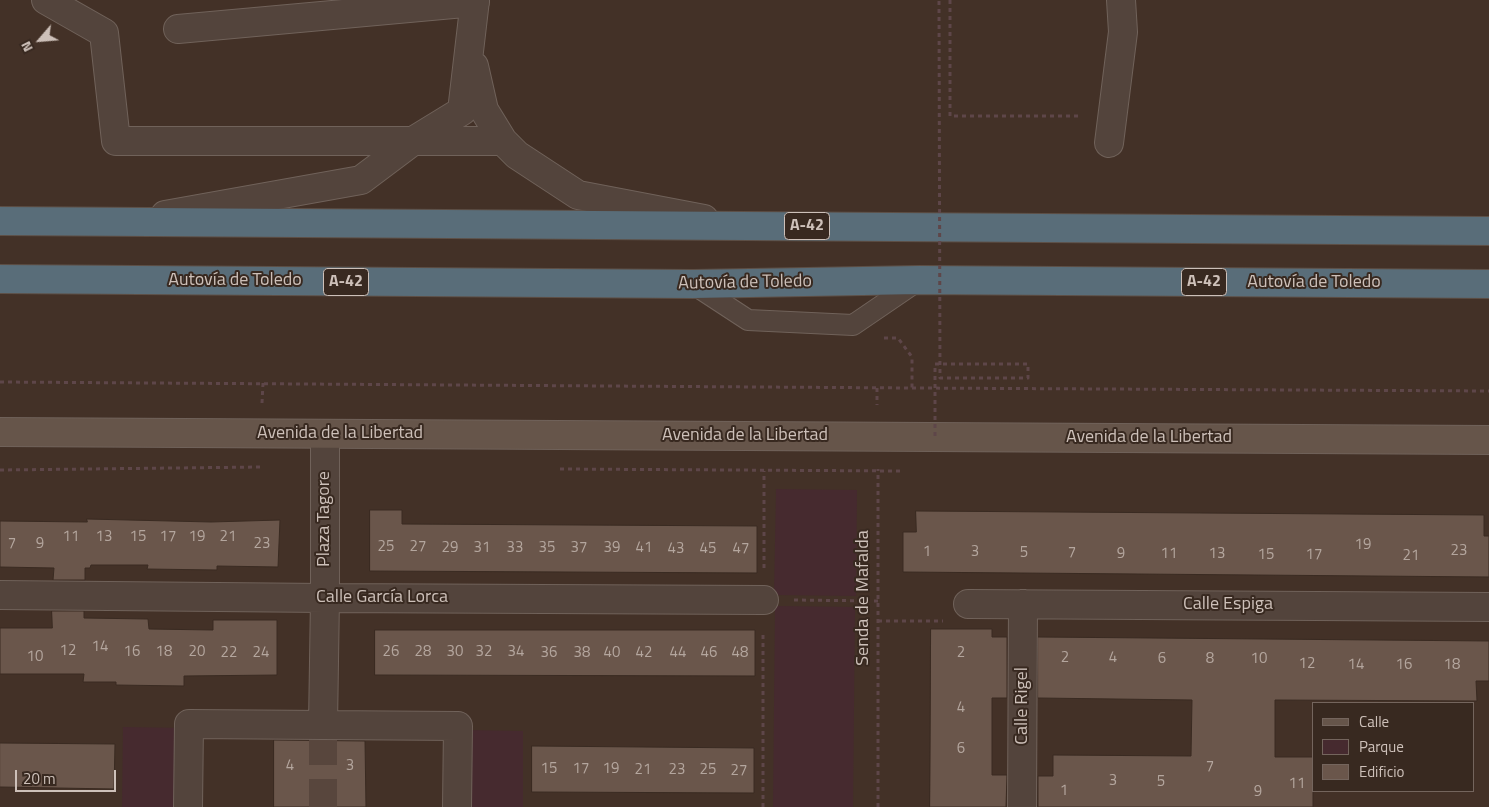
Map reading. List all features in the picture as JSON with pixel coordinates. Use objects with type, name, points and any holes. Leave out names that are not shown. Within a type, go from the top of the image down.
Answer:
[{"type":"highway","name":"A-42","points":[[6,221],[1489,231]]},
{"type":"highway","name":"Autovía de Toledo","points":[[0,279],[693,284],[919,280],[1489,284]]},
{"type":"street","points":[[46,0],[104,32],[116,141],[503,141]]},
{"type":"street","points":[[1109,143],[1123,32],[1121,0]]},
{"type":"street","points":[[124,222],[361,180],[413,141],[462,111],[475,1],[178,29]]},
{"type":"street","points":[[470,51],[484,110],[503,141],[518,155],[578,195],[742,226]]},
{"type":"street","name":"Avenida de la Libertad","points":[[0,432],[1489,440]]},
{"type":"street","name":"Plaza Tagore","points":[[323,725],[325,434]]},
{"type":"street","name":"Calle García Lorca","points":[[0,595],[764,600]]},
{"type":"street","name":"Calle Espiga","points":[[968,604],[1489,607]]},
{"type":"street","name":"Calle Rigel","points":[[1022,807],[1024,604]]},
{"type":"street","points":[[188,807],[189,724],[458,726],[457,807]]},
{"type":"lane","points":[[693,284],[748,320],[853,325],[919,280]]},
{"type":"path","points":[[935,436],[935,364],[944,364],[954,364],[963,364],[972,364],[982,364],[1028,364],[1028,378],[940,378],[940,368],[940,358],[940,348],[940,338],[940,278],[939,0]]},
{"type":"path","points":[[950,0],[950,116],[1082,116],[1088,112]]},
{"type":"path","points":[[880,339],[898,338],[912,358],[912,388]]},
{"type":"path","points":[[0,382],[1489,391]]},
{"type":"path","name":"Senda de Mafalda","points":[[877,388],[878,807]]},
{"type":"path","points":[[0,470],[270,467]]},
{"type":"path","points":[[555,469],[908,471]]},
{"type":"path","points":[[763,807],[764,471]]},
{"type":"path","points":[[764,600],[878,601]]},
{"type":"green space","points":[[776,489],[857,490],[856,596],[774,595]]},
{"type":"green space","points":[[775,606],[855,607],[853,807],[773,807]]},
{"type":"green space","points":[[123,727],[182,728],[180,807],[122,807]]},
{"type":"green space","points":[[465,730],[523,731],[523,807],[465,807]]},
{"type":"building","points":[[370,510],[402,510],[402,524],[757,526],[757,573],[370,571]]},
{"type":"building","points":[[916,511],[1484,515],[1484,536],[1489,536],[1489,577],[903,572],[903,532],[916,532]]},
{"type":"building","points":[[87,519],[211,522],[280,520],[278,567],[217,566],[217,570],[147,569],[148,565],[91,565],[90,568],[85,568],[85,580],[53,580],[54,568],[0,567],[0,521],[87,522]]},
{"type":"building","points":[[52,611],[84,611],[84,618],[148,619],[149,629],[213,630],[213,620],[277,620],[277,675],[184,676],[184,686],[116,685],[116,682],[83,682],[84,674],[0,674],[0,628],[52,628]]},
{"type":"building","points":[[931,629],[992,629],[992,637],[1007,637],[1007,698],[992,698],[992,775],[1007,775],[1006,807],[930,807]]},
{"type":"building","points":[[375,630],[755,630],[755,676],[375,675]]},
{"type":"building","points":[[1038,637],[1489,641],[1489,681],[1476,681],[1477,701],[1275,700],[1275,757],[1312,757],[1313,807],[1038,807],[1038,776],[1053,776],[1053,755],[1191,756],[1192,700],[1038,698]]},
{"type":"building","points":[[274,740],[365,741],[366,807],[274,807]]},
{"type":"building","points":[[0,743],[115,744],[114,789],[0,787]]},
{"type":"building","points":[[532,746],[754,748],[754,793],[532,792]]},
{"type":"tunnel","points":[[323,725],[323,807]]}]
